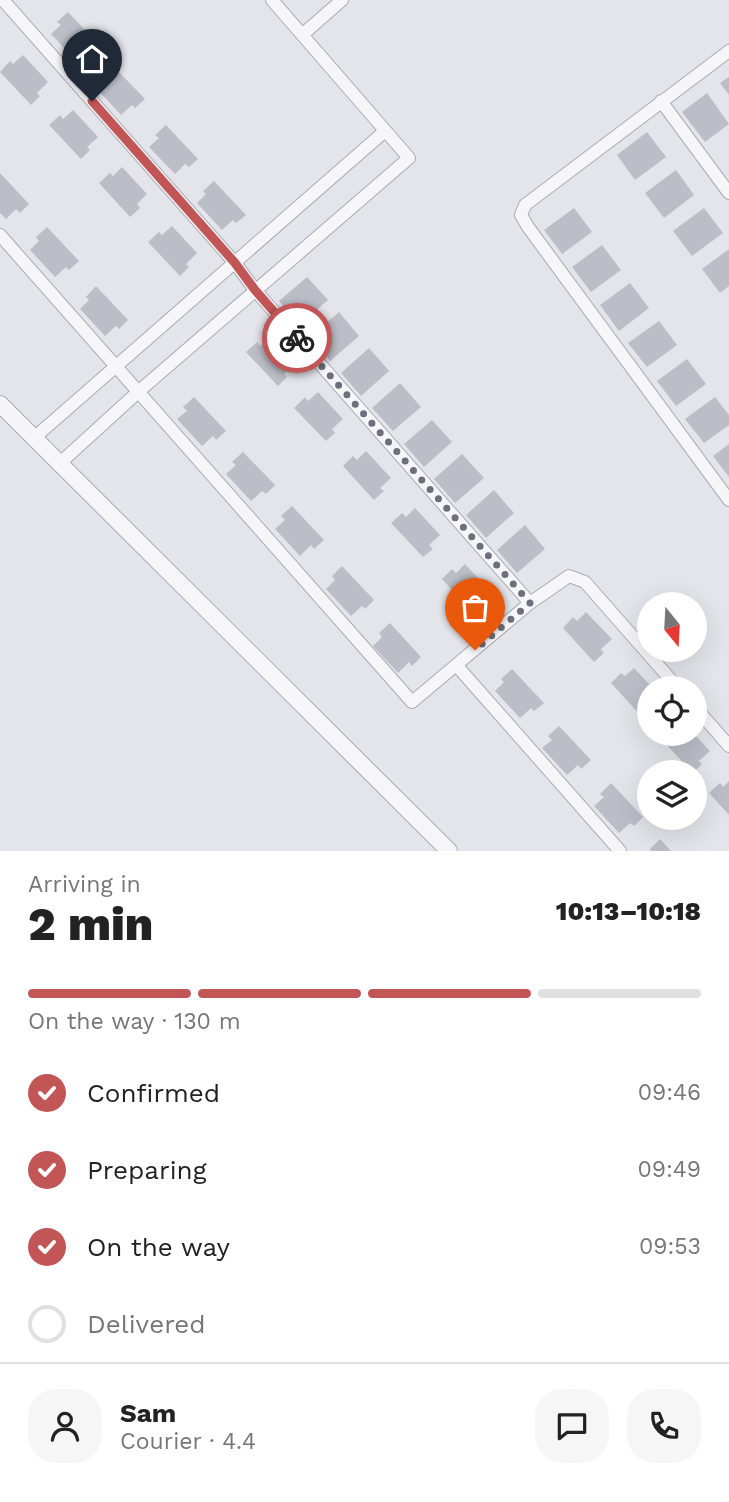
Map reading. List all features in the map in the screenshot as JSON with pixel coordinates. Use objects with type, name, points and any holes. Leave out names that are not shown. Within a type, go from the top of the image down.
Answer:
[{"type":"street","points":[[3,0],[530,603]]},
{"type":"street","points":[[59,464],[138,391],[409,158],[272,0]]},
{"type":"street","points":[[302,35],[342,0]]},
{"type":"street","points":[[729,51],[525,205],[521,215],[729,500]]},
{"type":"street","points":[[661,101],[729,194]]},
{"type":"street","points":[[34,438],[385,131]]},
{"type":"street","points":[[0,235],[412,702],[530,603],[569,576],[585,582],[667,676]]},
{"type":"street","points":[[0,404],[449,851]]},
{"type":"street","points":[[457,666],[620,851]]},
{"type":"street","points":[[707,721],[729,746]]},
{"type":"building","points":[[68,12],[100,46],[90,54],[87,51],[76,61],[51,34],[61,25],[57,22]]},
{"type":"building","points":[[23,55],[48,82],[37,93],[40,96],[31,105],[0,72],[10,61],[13,64]]},
{"type":"building","points":[[113,66],[145,99],[135,108],[132,105],[121,115],[96,88],[105,79],[102,76]]},
{"type":"building","points":[[729,77],[729,95],[720,83]]},
{"type":"building","points":[[707,93],[729,124],[705,142],[682,112]]},
{"type":"building","points":[[73,110],[98,137],[87,147],[90,150],[81,159],[49,125],[60,115],[63,119]]},
{"type":"building","points":[[166,125],[198,159],[189,167],[185,164],[175,174],[149,147],[159,138],[155,135]]},
{"type":"building","points":[[647,132],[666,157],[635,180],[617,155]]},
{"type":"building","points":[[122,167],[147,194],[137,204],[140,208],[130,217],[99,183],[110,173],[113,176]]},
{"type":"building","points":[[676,170],[694,195],[664,218],[645,193]]},
{"type":"building","points":[[0,173],[29,204],[20,213],[16,209],[6,219],[0,213]]},
{"type":"building","points":[[214,181],[246,215],[236,223],[233,220],[222,230],[197,203],[206,194],[203,191]]},
{"type":"building","points":[[574,208],[592,232],[562,254],[544,230]]},
{"type":"building","points":[[704,208],[723,233],[692,256],[673,231]]},
{"type":"building","points":[[172,226],[197,253],[186,264],[189,267],[180,276],[148,242],[159,232],[162,235]]},
{"type":"building","points":[[47,227],[79,261],[69,270],[66,267],[55,277],[30,250],[39,241],[36,237]]},
{"type":"building","points":[[602,245],[621,270],[591,292],[572,267]]},
{"type":"building","points":[[729,249],[729,286],[720,293],[702,269]]},
{"type":"building","points":[[307,277],[328,300],[299,325],[279,301]]},
{"type":"building","points":[[630,283],[649,308],[619,331],[600,305]]},
{"type":"building","points":[[96,286],[128,320],[119,329],[116,326],[105,336],[80,309],[89,300],[86,297]]},
{"type":"building","points":[[339,312],[359,336],[330,361],[310,337]]},
{"type":"building","points":[[659,321],[677,345],[647,367],[628,343]]},
{"type":"building","points":[[269,337],[295,364],[284,374],[287,377],[278,386],[246,352],[257,342],[260,346]]},
{"type":"building","points":[[369,348],[389,371],[361,396],[341,373]]},
{"type":"building","points":[[687,359],[706,384],[676,406],[657,381]]},
{"type":"building","points":[[400,383],[421,407],[393,431],[372,408]]},
{"type":"building","points":[[318,392],[343,419],[332,429],[335,433],[326,441],[294,408],[305,397],[308,401]]},
{"type":"building","points":[[194,397],[226,431],[216,440],[213,436],[202,446],[177,419],[187,411],[183,407]]},
{"type":"building","points":[[715,397],[729,415],[729,425],[704,443],[685,419]]},
{"type":"building","points":[[432,420],[452,442],[424,467],[404,444]]},
{"type":"building","points":[[729,444],[729,477],[713,456]]},
{"type":"building","points":[[366,451],[391,478],[380,488],[384,491],[374,500],[343,466],[353,456],[357,460]]},
{"type":"building","points":[[243,452],[275,485],[266,494],[262,491],[251,501],[226,474],[236,465],[232,462]]},
{"type":"building","points":[[462,454],[484,478],[455,503],[434,479]]},
{"type":"building","points":[[494,490],[514,513],[486,538],[466,515]]},
{"type":"building","points":[[292,506],[324,540],[314,549],[311,545],[300,556],[275,529],[285,520],[281,516]]},
{"type":"building","points":[[415,508],[440,535],[429,545],[433,549],[423,557],[391,523],[402,513],[406,517]]},
{"type":"building","points":[[525,525],[545,549],[517,573],[497,550]]},
{"type":"building","points":[[465,564],[490,591],[480,601],[483,605],[473,613],[442,579],[452,569],[456,573]]},
{"type":"building","points":[[342,566],[374,600],[365,609],[362,606],[351,616],[326,589],[335,580],[332,576]]},
{"type":"building","points":[[586,612],[612,639],[601,649],[604,653],[594,662],[563,628],[573,617],[577,621]]},
{"type":"building","points":[[390,623],[421,657],[412,666],[409,662],[398,673],[373,646],[382,637],[379,633]]},
{"type":"building","points":[[634,668],[642,676],[637,676],[637,712],[611,683],[621,673],[625,676]]},
{"type":"building","points":[[512,669],[544,703],[534,711],[531,708],[520,718],[495,691],[504,682],[501,679]]},
{"type":"building","points":[[559,726],[591,760],[581,769],[578,765],[567,775],[542,748],[552,740],[548,736]]},
{"type":"building","points":[[668,746],[705,746],[710,751],[700,760],[681,760]]},
{"type":"building","points":[[729,781],[729,815],[709,793],[720,783],[723,787]]},
{"type":"building","points":[[611,783],[637,811],[637,823],[634,826],[630,823],[619,833],[594,806],[604,797],[600,794]]},
{"type":"building","points":[[660,839],[671,851],[651,851]]},
{"type":"way so far","points":[[297,338],[530,603],[475,650]]},
{"type":"route","points":[[92,101],[235,263],[297,338]]}]
